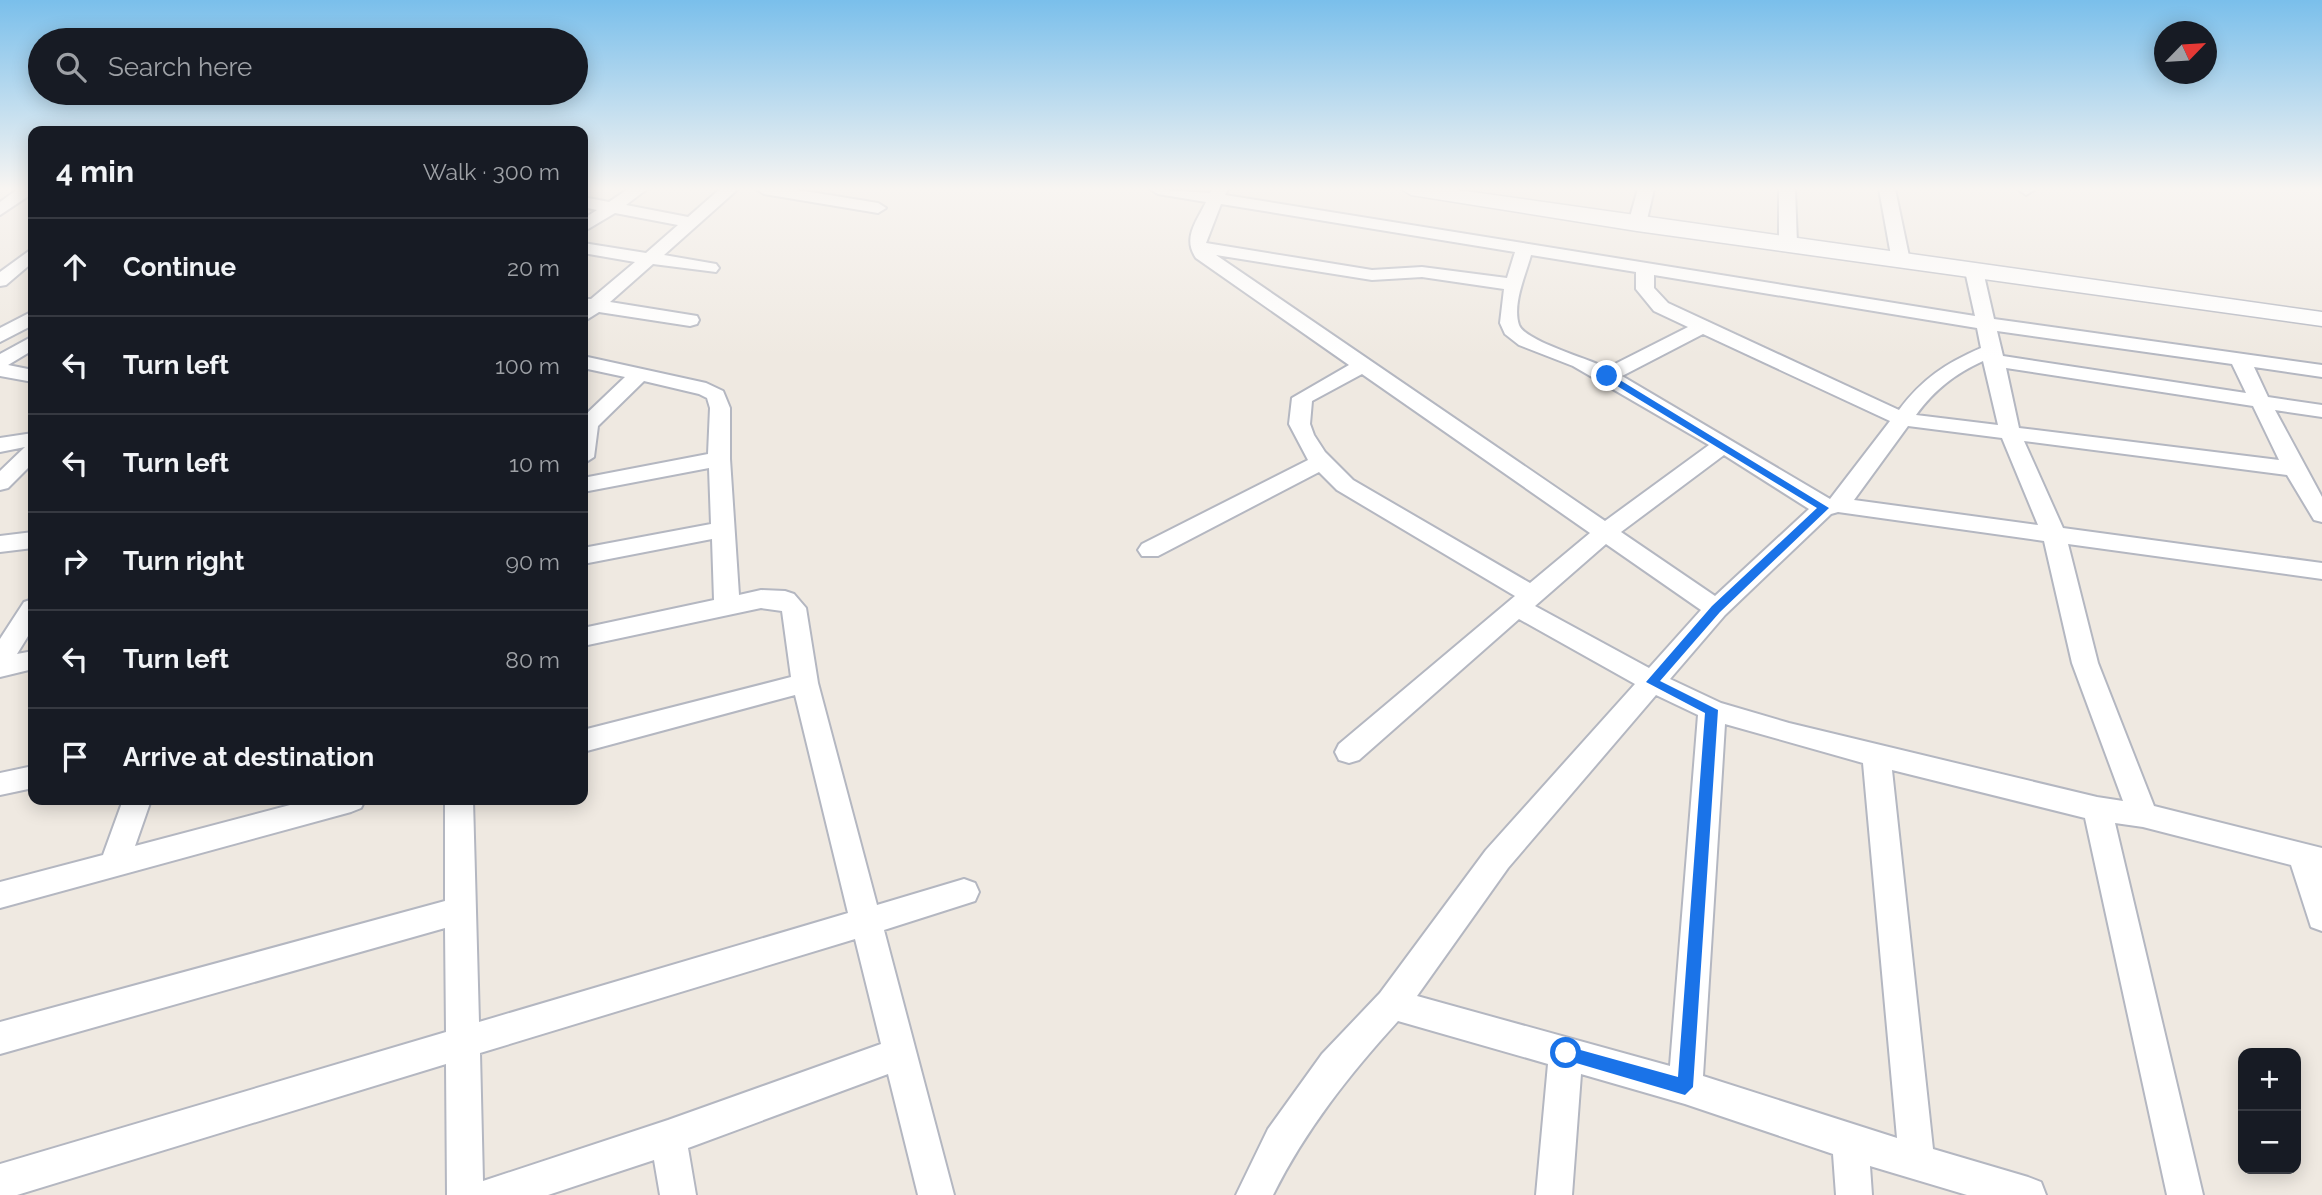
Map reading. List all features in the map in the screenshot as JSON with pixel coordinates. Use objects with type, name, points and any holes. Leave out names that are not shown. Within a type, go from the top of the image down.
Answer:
[{"type":"street","points":[[588,307],[663,245]]},
{"type":"street","points":[[1512,245],[1646,268],[2322,371]]},
{"type":"street","points":[[1793,245],[1901,261],[1976,280],[2322,319]]},
{"type":"street","points":[[1898,245],[1901,261]]},
{"type":"street","points":[[1196,247],[1372,275],[1422,272],[1515,285]]},
{"type":"street","points":[[1196,247],[1202,254],[1716,609]]},
{"type":"street","points":[[1525,247],[1508,318],[1511,329],[1522,338],[1562,353],[1607,376],[1722,446],[1831,506],[2322,571]]},
{"type":"street","points":[[588,249],[710,268]]},
{"type":"street","points":[[0,281],[28,257]]},
{"type":"street","points":[[1646,268],[1645,289],[1651,299],[1700,328],[1902,419],[2294,469]]},
{"type":"street","points":[[1976,280],[2010,433],[2054,534],[2085,663],[2143,815]]},
{"type":"street","points":[[588,308],[690,320]]},
{"type":"street","points":[[0,337],[28,320]]},
{"type":"street","points":[[1607,376],[1700,328]]},
{"type":"street","points":[[0,362],[28,345]]},
{"type":"street","points":[[1254,1195],[1281,1142],[1334,1066],[1392,1004],[1497,859],[1716,609],[1831,506],[1924,390],[1952,368],[1991,356],[2262,404],[2322,411]]},
{"type":"street","points":[[2240,360],[2294,469],[2322,515]]},
{"type":"street","points":[[588,363],[706,389],[716,395],[720,408],[719,459],[727,606]]},
{"type":"street","points":[[1363,366],[1302,398],[1298,411],[1302,437],[1321,462],[1345,485],[1652,682],[1712,710],[1789,734],[2097,809],[2143,815],[2313,859],[2322,916]]},
{"type":"street","points":[[0,370],[28,375]]},
{"type":"street","points":[[588,424],[639,375]]},
{"type":"street","points":[[0,445],[28,440]]},
{"type":"street","points":[[1349,752],[1604,533],[1722,446]]},
{"type":"street","points":[[0,483],[28,456]]},
{"type":"street","points":[[588,484],[719,459]]},
{"type":"street","points":[[1150,550],[1321,462]]},
{"type":"street","points":[[588,555],[723,529]]},
{"type":"street","points":[[0,544],[28,541]]},
{"type":"street","points":[[588,636],[775,597],[785,600],[794,608],[805,682],[869,921],[936,1195]]},
{"type":"street","points":[[0,660],[28,616]]},
{"type":"street","points":[[0,667],[28,661]]},
{"type":"street","points":[[588,740],[805,682]]},
{"type":"street","points":[[1685,1087],[1712,710]]},
{"type":"street","points":[[1876,754],[1917,1161]]},
{"type":"street","points":[[0,784],[28,779]]},
{"type":"street","points":[[114,864],[135,805]]},
{"type":"street","points":[[0,895],[333,805]]},
{"type":"street","points":[[459,805],[460,1042],[465,1195]]},
{"type":"street","points":[[2097,809],[2185,1195]]},
{"type":"street","points":[[0,1182],[964,892]]},
{"type":"street","points":[[0,1038],[461,910]]},
{"type":"street","points":[[1392,1004],[1685,1087],[1850,1142],[2028,1195]]},
{"type":"street","points":[[1554,1195],[1566,1053]]},
{"type":"street","points":[[492,1195],[668,1138],[900,1054]]},
{"type":"street","points":[[668,1138],[678,1195]]},
{"type":"street","points":[[1850,1142],[1854,1195]]},
{"type":"route","points":[[1566,1053],[1685,1087],[1712,710],[1652,682],[1716,609],[1824,508],[1607,376]]}]
